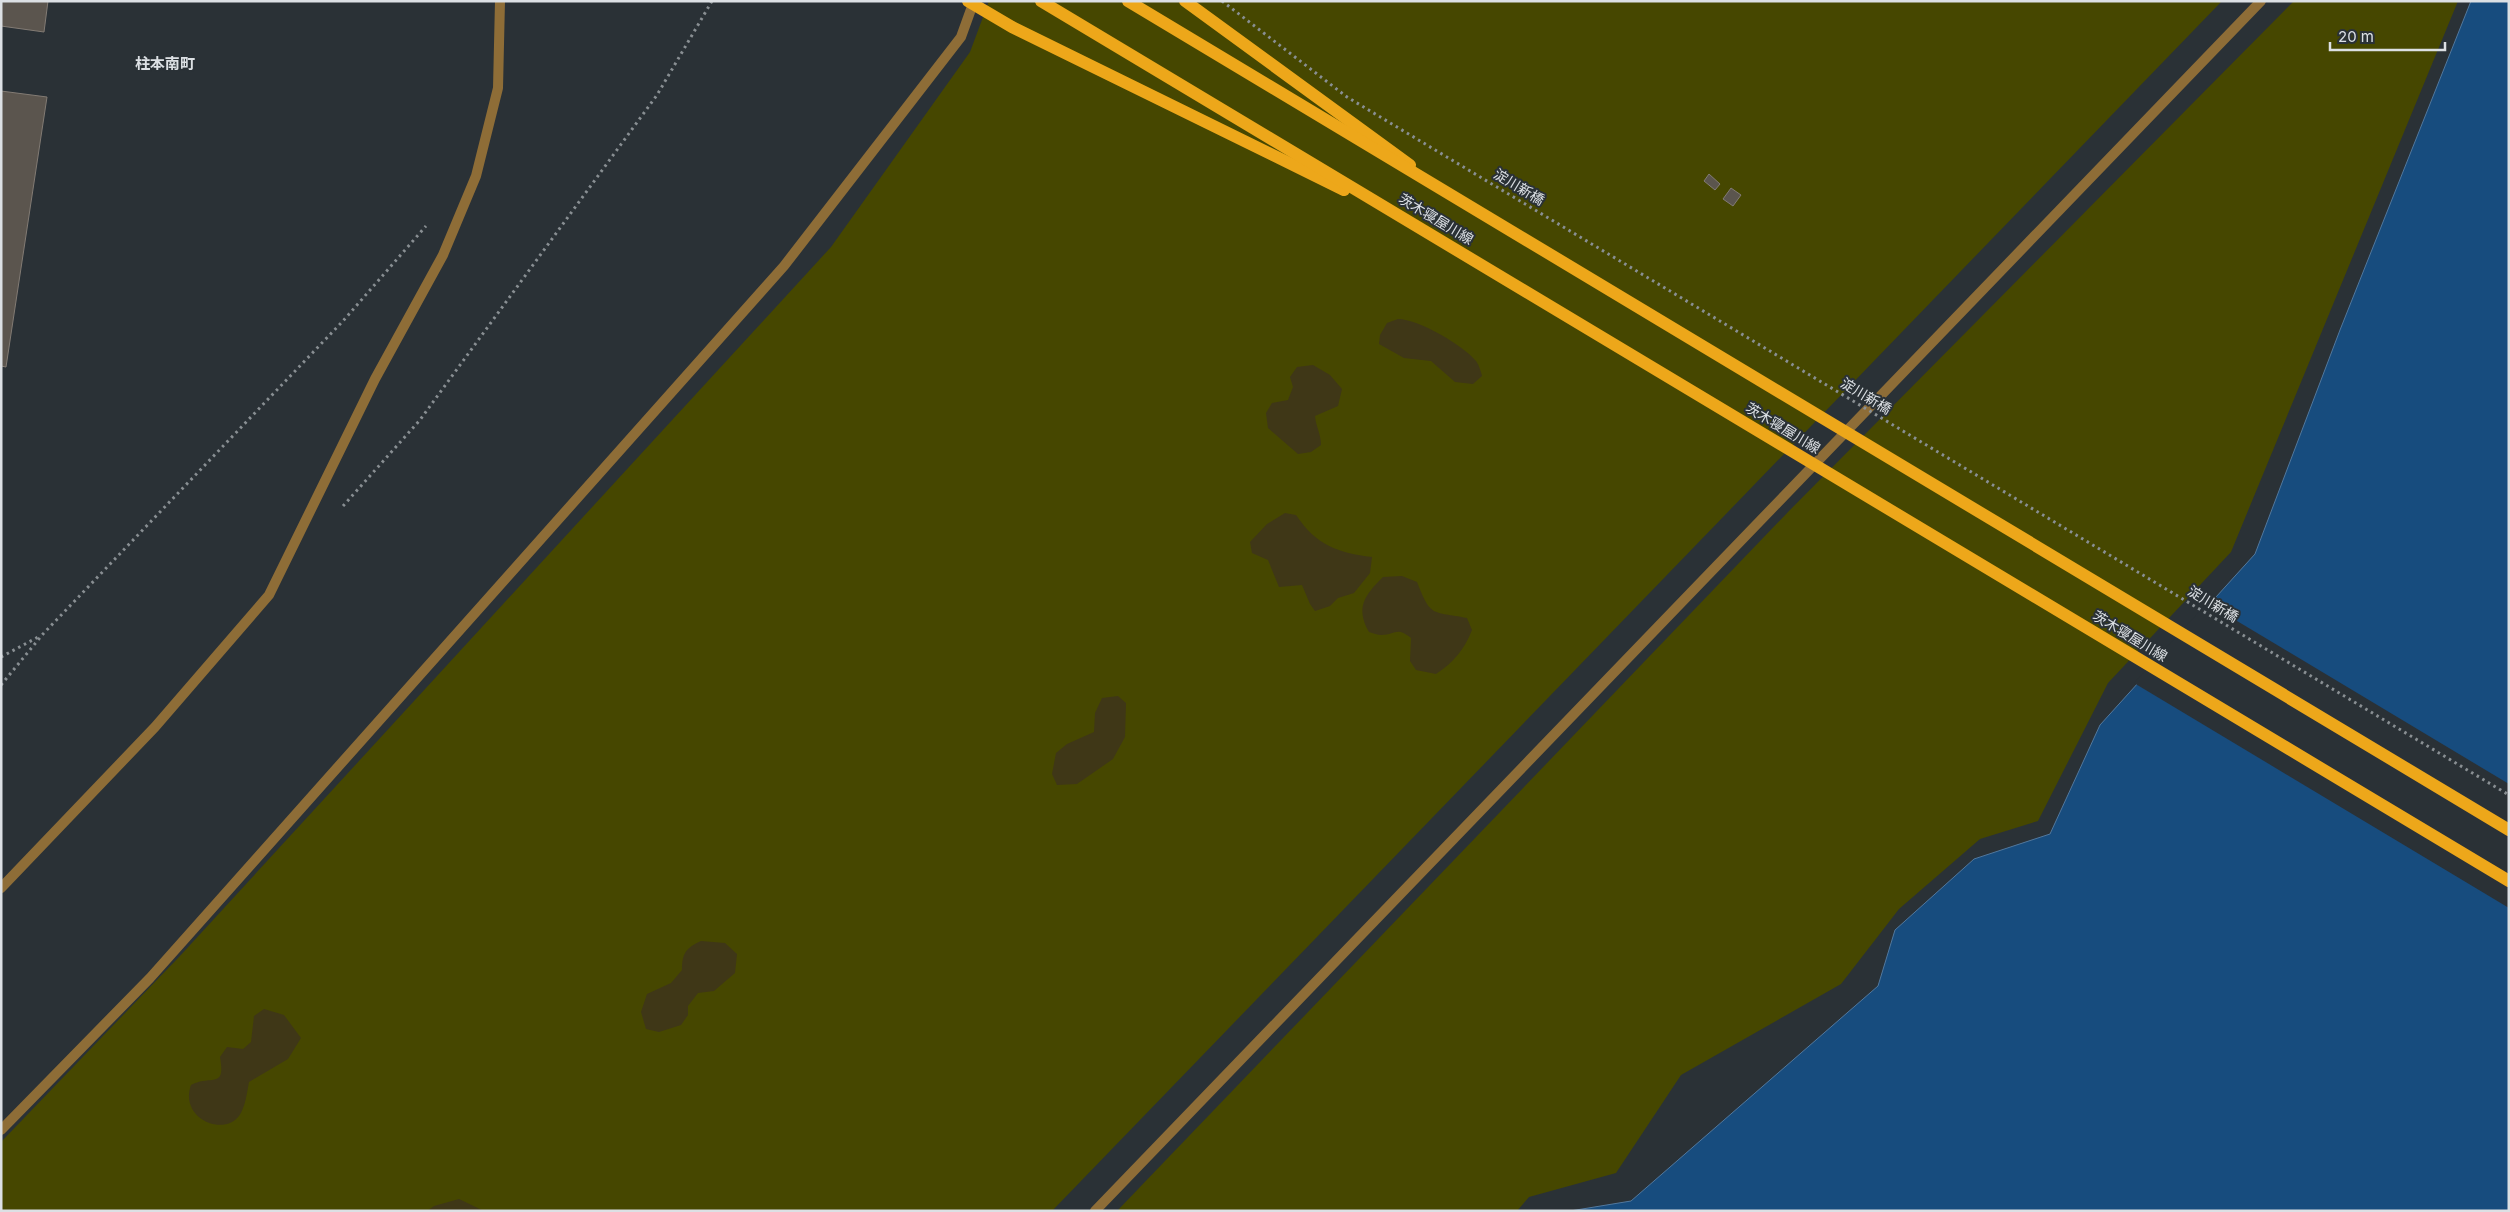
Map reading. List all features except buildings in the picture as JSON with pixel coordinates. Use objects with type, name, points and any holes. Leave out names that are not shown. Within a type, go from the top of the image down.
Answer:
[{"type":"main road","points":[[968,1],[1012,27],[1421,228]]},
{"type":"main road","name":"茨木寝屋川線","points":[[1041,1],[2509,881]]},
{"type":"main road","name":"茨木寝屋川線","points":[[1128,1],[2509,830]]},
{"type":"main road","points":[[1186,1],[1447,192]]},
{"type":"lane","points":[[1,888],[155,727],[269,595],[375,379],[443,254],[476,176],[498,88],[500,1]]},
{"type":"lane","points":[[1,1130],[150,978],[784,266],[961,37],[974,1]]},
{"type":"lane","points":[[1095,1211],[2260,1]]},
{"type":"path","points":[[339,511],[420,420],[658,96],[712,1]]},
{"type":"path","name":"淀川新橋","points":[[1222,1],[1347,97],[2509,795]]},
{"type":"path","points":[[1,685],[43,634],[343,321],[428,224]]},
{"type":"path","points":[[1,657],[43,634]]},
{"type":"shaded area","points":[[989,1],[2222,1],[1052,1211],[1,1211],[1,1142],[179,957],[831,247],[970,52]]},
{"type":"shaded area","points":[[2294,1],[2458,1],[2231,552],[2108,683],[2038,821],[1980,839],[1899,909],[1841,984],[1681,1075],[1616,1173],[1529,1197],[1517,1211],[1117,1211],[1788,512]]},
{"type":"sand","points":[[1398,319],[1417,323],[1451,341],[1476,361],[1482,376],[1473,384],[1455,382],[1431,361],[1404,358],[1379,344],[1380,335],[1387,323]]},
{"type":"sand","points":[[1313,365],[1330,375],[1342,389],[1338,406],[1315,416],[1321,445],[1311,452],[1298,454],[1268,428],[1266,413],[1272,403],[1288,400],[1293,387],[1290,377],[1297,367]]},
{"type":"sand","points":[[1285,513],[1296,515],[1312,534],[1329,546],[1349,553],[1372,557],[1370,573],[1354,593],[1338,598],[1330,606],[1315,611],[1302,585],[1279,587],[1268,560],[1252,553],[1250,542],[1267,524]]},
{"type":"sand","points":[[1402,576],[1417,582],[1426,602],[1434,611],[1467,618],[1472,630],[1466,644],[1458,655],[1436,674],[1416,670],[1410,661],[1411,638],[1406,634],[1396,632],[1381,635],[1369,632],[1365,623],[1363,615],[1364,602],[1371,590],[1383,577]]},
{"type":"sand","points":[[1118,696],[1126,703],[1125,737],[1113,759],[1077,784],[1057,785],[1052,774],[1056,753],[1067,744],[1094,732],[1095,713],[1102,698]]},
{"type":"sand","points":[[701,941],[725,943],[737,954],[735,973],[714,991],[698,993],[688,1006],[688,1015],[681,1025],[659,1032],[646,1029],[641,1012],[647,994],[671,983],[682,970],[684,955],[688,949]]},
{"type":"sand","points":[[264,1009],[284,1015],[301,1038],[288,1059],[249,1082],[241,1113],[232,1122],[223,1125],[204,1121],[191,1107],[189,1097],[191,1085],[219,1077],[221,1074],[220,1057],[227,1047],[243,1049],[251,1042],[254,1016]]},
{"type":"sand","points":[[459,1199],[484,1211],[427,1211],[434,1206]]},
{"type":"water","points":[[2471,1],[2509,1],[2509,1211],[1570,1211],[1631,1201],[1878,986],[1895,930],[1974,859],[2050,834],[2100,725],[2255,554],[2340,330]]},
{"type":"pier","points":[[2207,603],[2509,784],[2509,908],[2134,683]]},
{"type":"district","name":"柱本南町","points":[[165,64]]}]
